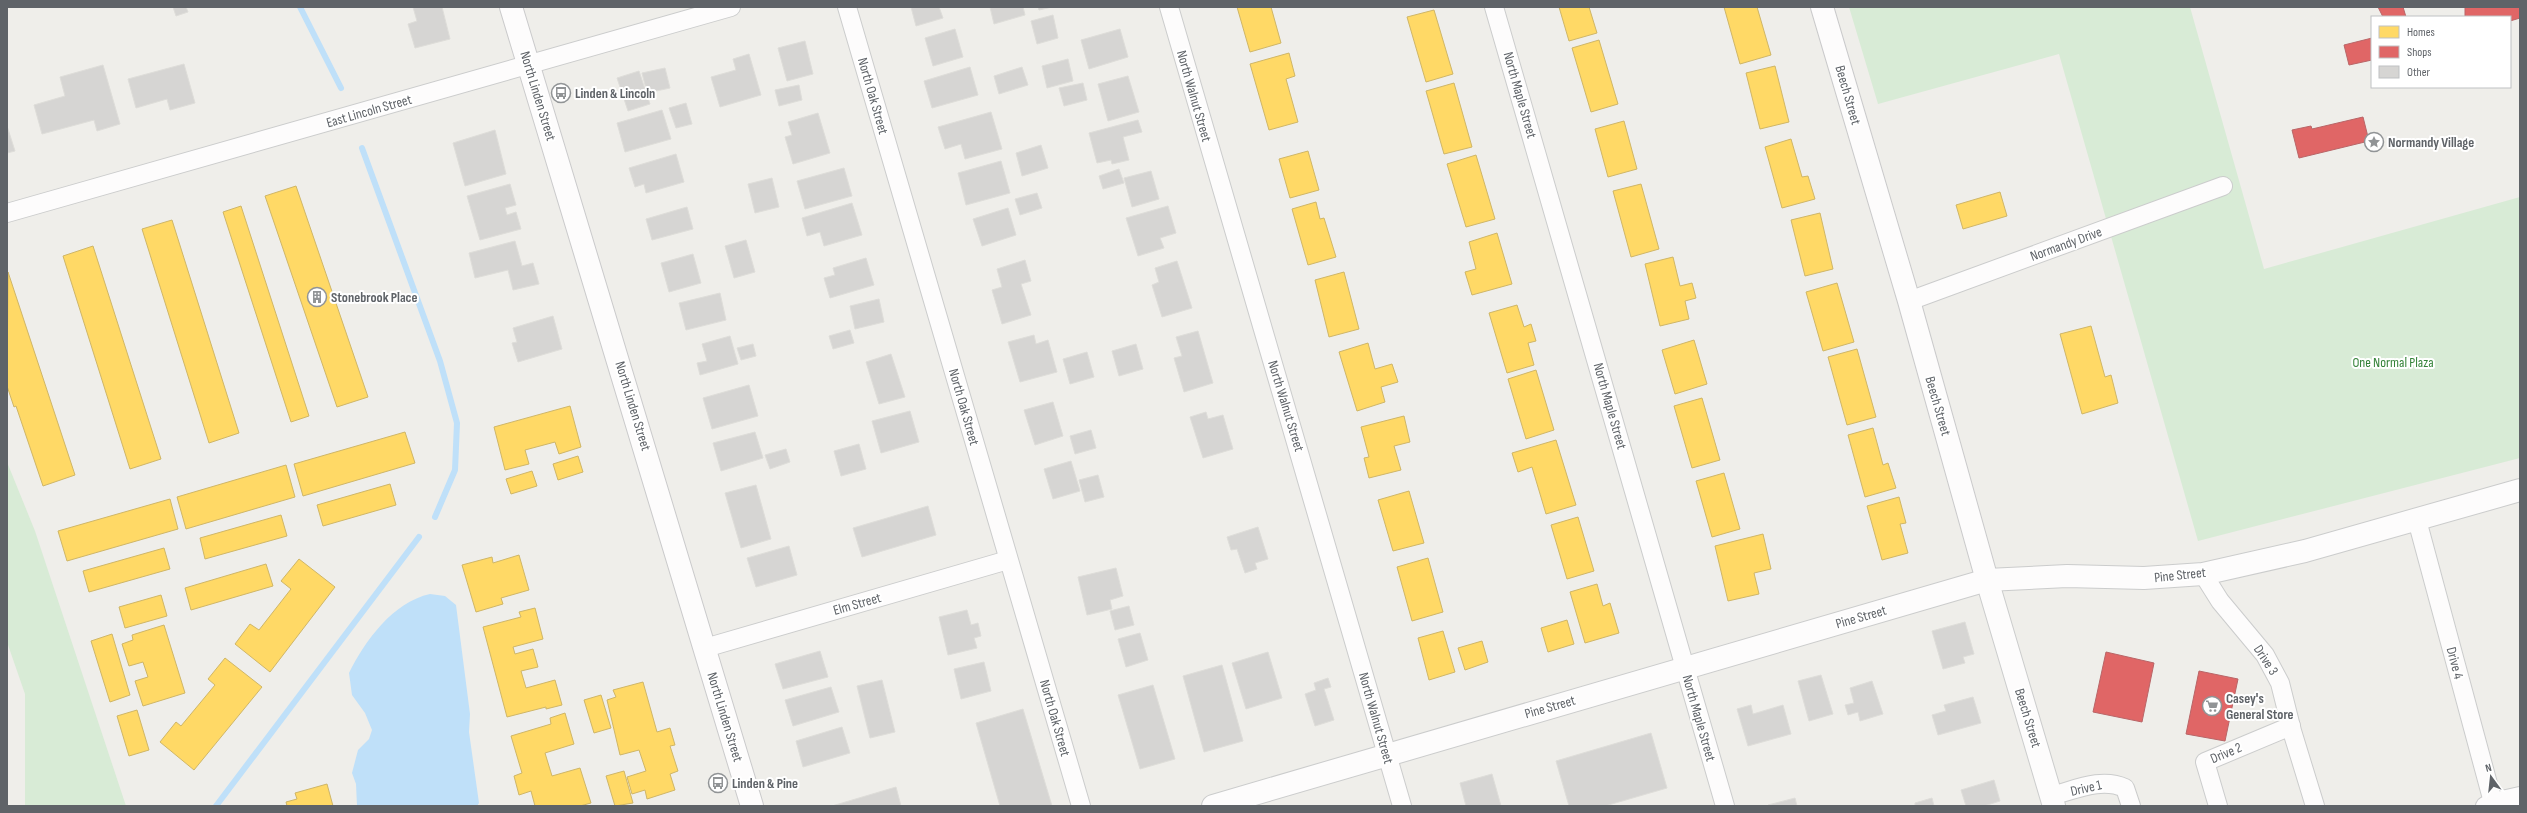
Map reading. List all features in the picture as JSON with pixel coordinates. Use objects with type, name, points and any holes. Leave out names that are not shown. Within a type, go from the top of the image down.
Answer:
[{"type":"street","name":"North Linden Street","points":[[511,7],[653,472],[752,806]]},
{"type":"street","name":"East Lincoln Street","points":[[7,213],[731,7]]},
{"type":"street","name":"North Oak Street","points":[[847,7],[1081,806]]},
{"type":"street","name":"North Walnut Street","points":[[1169,7],[1402,806]]},
{"type":"street","name":"North Maple Street","points":[[1494,7],[1725,806]]},
{"type":"street","name":"Beech Street","points":[[1822,7],[1908,301],[1987,580],[2053,801]]},
{"type":"street","name":"Normandy Drive","points":[[1908,301],[2223,186]]},
{"type":"street","name":"Pine Street","points":[[1213,806],[1987,580],[2067,576],[2144,578],[2203,574],[2305,551],[2520,490]]},
{"type":"street","name":"Drive 4","points":[[2417,520],[2490,805]]},
{"type":"street","name":"Elm Street","points":[[704,648],[1008,560]]},
{"type":"street","name":"Drive 3","points":[[2203,574],[2220,601],[2264,655],[2280,683],[2315,806]]},
{"type":"street","name":"Drive 2","points":[[2218,806],[2205,762],[2291,726]]},
{"type":"street","name":"Drive 1","points":[[2053,801],[2098,784],[2113,783],[2125,788],[2131,806]]},
{"type":"street","points":[[2490,805],[2520,796]]},
{"type":"green space","name":"One Normal Plaza","points":[[1849,7],[2190,7],[2264,269],[2520,197],[2520,458],[2198,541],[2059,54],[1878,104]]},
{"type":"green space","points":[[7,462],[35,531],[126,806],[25,806],[25,694],[7,642]]},
{"type":"water","points":[[430,594],[445,596],[456,605],[470,714],[469,732],[479,803],[477,806],[357,806],[356,784],[352,773],[358,750],[369,739],[372,730],[365,713],[352,695],[349,673],[363,648],[392,614],[417,598]]},
{"type":"building: Homes","points":[[1237,7],[1271,7],[1281,43],[1250,52]]},
{"type":"building: Homes","points":[[1559,7],[1589,7],[1597,33],[1569,41]]},
{"type":"building: Homes","points":[[1724,7],[1757,7],[1771,55],[1740,64]]},
{"type":"building: Homes","points":[[1434,10],[1453,74],[1426,82],[1407,17]]},
{"type":"building: Homes","points":[[1599,40],[1618,104],[1591,112],[1572,48]]},
{"type":"building: Homes","points":[[1289,53],[1295,76],[1286,79],[1298,122],[1269,130],[1250,64]]},
{"type":"building: Homes","points":[[1775,66],[1789,122],[1760,129],[1746,73]]},
{"type":"building: Homes","points":[[1454,83],[1472,147],[1444,154],[1426,91]]},
{"type":"building: Homes","points":[[1624,121],[1637,169],[1608,177],[1595,129]]},
{"type":"building: Homes","points":[[1791,139],[1802,177],[1808,176],[1815,199],[1782,208],[1765,147]]},
{"type":"building: Homes","points":[[1308,151],[1319,190],[1290,198],[1279,159]]},
{"type":"building: Homes","points":[[1476,155],[1495,219],[1466,227],[1447,164]]},
{"type":"building: Homes","points":[[1641,184],[1659,249],[1631,257],[1613,191]]},
{"type":"building: Homes","name":"Stonebrook Place","points":[[296,186],[368,397],[337,407],[265,196]]},
{"type":"building: Homes","points":[[2000,192],[2007,216],[1963,229],[1956,205]]},
{"type":"building: Homes","points":[[1316,202],[1320,219],[1324,218],[1336,257],[1308,265],[1292,209]]},
{"type":"building: Homes","points":[[241,206],[309,416],[291,422],[223,212]]},
{"type":"building: Homes","points":[[1820,213],[1833,269],[1805,276],[1791,220]]},
{"type":"building: Homes","points":[[172,220],[239,433],[209,443],[142,229]]},
{"type":"building: Homes","points":[[1497,233],[1512,284],[1472,295],[1465,272],[1476,269],[1469,242]]},
{"type":"building: Homes","points":[[93,246],[161,459],[130,469],[63,256]]},
{"type":"building: Homes","points":[[1673,257],[1680,286],[1692,283],[1696,298],[1685,301],[1689,319],[1660,326],[1645,264]]},
{"type":"building: Homes","points":[[8,272],[75,475],[43,486],[16,406],[14,407],[7,386]]},
{"type":"building: Homes","points":[[1344,272],[1359,329],[1329,337],[1315,280]]},
{"type":"building: Homes","points":[[1837,283],[1854,342],[1823,351],[1806,292]]},
{"type":"building: Homes","points":[[1517,305],[1524,327],[1531,324],[1536,341],[1528,343],[1534,365],[1507,373],[1489,313]]},
{"type":"building: Homes","points":[[2091,326],[2105,377],[2111,375],[2118,403],[2082,414],[2060,334]]},
{"type":"building: Homes","points":[[1694,340],[1707,384],[1675,394],[1662,350]]},
{"type":"building: Homes","points":[[1368,343],[1375,369],[1392,364],[1398,382],[1381,387],[1385,402],[1357,411],[1339,352]]},
{"type":"building: Homes","points":[[1857,349],[1876,417],[1847,425],[1828,357]]},
{"type":"building: Homes","points":[[1536,370],[1554,430],[1526,439],[1508,379]]},
{"type":"building: Homes","points":[[1702,398],[1720,460],[1692,468],[1674,406]]},
{"type":"building: Homes","points":[[570,406],[581,447],[559,454],[555,442],[525,450],[529,464],[505,470],[494,427]]},
{"type":"building: Homes","points":[[1404,416],[1410,442],[1394,446],[1401,470],[1369,478],[1364,458],[1369,457],[1361,427]]},
{"type":"building: Homes","points":[[1873,428],[1883,465],[1888,463],[1896,488],[1865,497],[1848,435]]},
{"type":"building: Homes","points":[[405,432],[415,463],[303,496],[294,464]]},
{"type":"building: Homes","points":[[1556,440],[1576,505],[1546,514],[1532,467],[1518,472],[1512,453]]},
{"type":"building: Homes","points":[[578,456],[583,472],[558,480],[553,464]]},
{"type":"building: Homes","points":[[286,465],[295,497],[186,529],[177,497]]},
{"type":"building: Homes","points":[[532,471],[537,486],[511,494],[506,479]]},
{"type":"building: Homes","points":[[1724,473],[1740,529],[1712,537],[1696,481]]},
{"type":"building: Homes","points":[[390,484],[396,505],[323,526],[317,505]]},
{"type":"building: Homes","points":[[1409,491],[1424,543],[1393,551],[1378,500]]},
{"type":"building: Homes","points":[[1899,497],[1906,523],[1900,524],[1908,553],[1882,560],[1867,506]]},
{"type":"building: Homes","points":[[170,499],[178,529],[67,561],[58,531]]},
{"type":"building: Homes","points":[[281,515],[287,536],[205,559],[200,538]]},
{"type":"building: Homes","points":[[1578,517],[1594,571],[1567,579],[1551,525]]},
{"type":"building: Homes","points":[[1763,534],[1771,569],[1754,573],[1759,594],[1728,601],[1715,546]]},
{"type":"building: Homes","points":[[164,548],[170,569],[89,592],[83,571]]},
{"type":"building: Homes","points":[[519,555],[529,590],[501,598],[503,604],[476,612],[462,565],[492,557],[493,563]]},
{"type":"building: Homes","points":[[1428,558],[1443,612],[1412,621],[1397,567]]},
{"type":"building: Homes","points":[[299,559],[335,587],[270,672],[235,644],[250,624],[259,630],[291,589],[281,581]]},
{"type":"building: Homes","points":[[266,564],[273,586],[191,610],[185,588]]},
{"type":"building: Homes","points":[[1597,584],[1603,606],[1610,603],[1619,633],[1585,643],[1570,592]]},
{"type":"building: Homes","points":[[161,595],[167,616],[125,628],[119,607]]},
{"type":"building: Homes","points":[[535,608],[543,639],[513,647],[515,654],[533,649],[538,667],[521,671],[526,688],[555,680],[562,705],[546,709],[546,707],[507,717],[483,627],[521,617],[519,612]]},
{"type":"building: Homes","points":[[1567,620],[1574,644],[1548,652],[1541,628]]},
{"type":"building: Homes","points":[[164,625],[185,693],[143,706],[135,681],[148,677],[143,662],[129,666],[122,644],[133,640],[132,635]]},
{"type":"building: Homes","points":[[1443,631],[1455,672],[1429,680],[1418,638]]},
{"type":"building: Homes","points":[[112,634],[130,695],[110,702],[91,641]]},
{"type":"building: Homes","points":[[1482,641],[1488,662],[1465,670],[1458,648]]},
{"type":"building: Homes","points":[[225,658],[262,687],[194,770],[160,742],[176,722],[181,726],[215,685],[208,679]]},
{"type":"building: Homes","points":[[643,682],[657,732],[670,728],[675,745],[670,746],[678,771],[670,774],[675,790],[647,799],[645,790],[632,794],[627,777],[646,771],[639,750],[620,755],[607,700],[616,697],[613,690]]},
{"type":"building: Homes","points":[[601,695],[611,728],[594,733],[584,700]]},
{"type":"building: Homes","points":[[137,710],[149,750],[129,756],[117,716]]},
{"type":"building: Homes","points":[[565,713],[574,744],[545,753],[552,776],[580,768],[591,803],[580,806],[535,806],[531,791],[519,795],[514,776],[522,773],[511,736],[551,724],[550,718]]},
{"type":"building: Homes","points":[[624,771],[633,803],[615,806],[606,776]]},
{"type":"building: Homes","points":[[327,784],[333,806],[287,806],[286,802],[297,799],[295,793]]},
{"type":"building: Shops","points":[[2378,7],[2403,7],[2406,16],[2382,16]]},
{"type":"building: Shops","points":[[2465,7],[2520,7],[2520,18],[2511,21],[2511,16],[2465,16]]},
{"type":"building: Shops","points":[[2371,38],[2371,60],[2349,65],[2344,45]]},
{"type":"building: Shops","points":[[2363,117],[2369,141],[2299,158],[2292,130],[2311,126],[2312,129]]},
{"type":"building: Shops","points":[[2106,652],[2154,663],[2142,722],[2093,712]]},
{"type":"building: Shops","name":"Casey's General Store","points":[[2199,671],[2238,679],[2225,741],[2186,734]]},
{"type":"building: Other","points":[[173,7],[186,7],[188,12],[176,16]]},
{"type":"building: Other","points":[[413,7],[442,7],[450,39],[415,48],[408,24],[417,21]]},
{"type":"building: Other","points":[[911,7],[939,7],[943,18],[916,26]]},
{"type":"building: Other","points":[[990,7],[1023,7],[1025,15],[994,24]]},
{"type":"building: Other","points":[[1038,7],[1052,7],[1039,10]]},
{"type":"building: Other","points":[[1053,15],[1058,38],[1037,44],[1031,21]]},
{"type":"building: Other","points":[[955,29],[963,57],[933,66],[925,38]]},
{"type":"building: Other","points":[[1120,29],[1128,57],[1089,69],[1081,40]]},
{"type":"building: Other","points":[[805,41],[813,74],[787,81],[778,48]]},
{"type":"building: Other","points":[[749,54],[761,95],[720,107],[711,77],[736,70],[733,59]]},
{"type":"building: Other","points":[[1068,59],[1073,81],[1047,88],[1042,66]]},
{"type":"building: Other","points":[[184,64],[195,103],[170,110],[167,99],[136,108],[128,79]]},
{"type":"building: Other","points":[[103,65],[120,124],[97,131],[94,120],[42,134],[34,105],[65,96],[60,77]]},
{"type":"building: Other","points":[[970,67],[978,95],[932,108],[924,81]]},
{"type":"building: Other","points":[[1022,67],[1028,85],[999,94],[994,76]]},
{"type":"building: Other","points":[[665,68],[670,88],[647,93],[642,73]]},
{"type":"building: Other","points":[[639,71],[650,104],[628,111],[617,78]]},
{"type":"building: Other","points":[[1128,76],[1139,112],[1108,121],[1098,84]]},
{"type":"building: Other","points":[[1083,83],[1087,100],[1064,106],[1059,88]]},
{"type":"building: Other","points":[[799,85],[802,100],[779,106],[775,90]]},
{"type":"building: Other","points":[[686,103],[692,124],[676,128],[669,108]]},
{"type":"building: Other","points":[[662,110],[671,139],[625,152],[617,123]]},
{"type":"building: Other","points":[[991,112],[1002,149],[965,159],[961,144],[945,149],[938,127]]},
{"type":"building: Other","points":[[818,113],[830,153],[793,164],[785,137],[792,135],[788,122]]},
{"type":"building: Other","points":[[1138,120],[1142,132],[1123,137],[1129,160],[1112,164],[1111,160],[1097,163],[1089,133]]},
{"type":"building: Other","points":[[7,126],[15,151],[7,153]]},
{"type":"building: Other","points":[[495,130],[506,174],[465,186],[453,143]]},
{"type":"building: Other","points":[[1041,145],[1048,168],[1022,176],[1016,153]]},
{"type":"building: Other","points":[[676,154],[684,182],[646,193],[644,184],[635,187],[629,168]]},
{"type":"building: Other","points":[[1001,161],[1010,193],[966,205],[958,173]]},
{"type":"building: Other","points":[[844,168],[852,196],[805,209],[797,181]]},
{"type":"building: Other","points":[[1119,169],[1124,183],[1103,189],[1099,176]]},
{"type":"building: Other","points":[[1151,171],[1159,199],[1132,207],[1124,178]]},
{"type":"building: Other","points":[[772,178],[779,207],[755,213],[748,184]]},
{"type":"building: Other","points":[[510,184],[516,205],[505,208],[507,215],[516,212],[521,229],[480,240],[467,196]]},
{"type":"building: Other","points":[[1037,193],[1042,208],[1020,215],[1015,199]]},
{"type":"building: Other","points":[[852,203],[862,235],[824,246],[820,232],[807,236],[802,218]]},
{"type":"building: Other","points":[[1168,206],[1176,233],[1160,238],[1164,248],[1138,256],[1126,218]]},
{"type":"building: Other","points":[[687,207],[693,229],[652,240],[646,219]]},
{"type":"building: Other","points":[[1008,208],[1016,235],[982,246],[973,219]]},
{"type":"building: Other","points":[[746,240],[755,272],[734,278],[725,246]]},
{"type":"building: Other","points":[[515,241],[522,266],[533,263],[539,284],[513,290],[508,270],[475,278],[469,253]]},
{"type":"building: Other","points":[[693,254],[701,283],[669,292],[661,263]]},
{"type":"building: Other","points":[[866,258],[874,285],[830,298],[824,278],[835,275],[833,268]]},
{"type":"building: Other","points":[[1025,260],[1031,281],[1021,284],[1031,315],[1002,324],[992,290],[1002,287],[997,269]]},
{"type":"building: Other","points":[[1177,261],[1192,308],[1162,317],[1152,285],[1159,282],[1155,268]]},
{"type":"building: Other","points":[[720,293],[726,320],[686,330],[679,303]]},
{"type":"building: Other","points":[[879,299],[884,322],[855,329],[850,306]]},
{"type":"building: Other","points":[[553,316],[562,349],[518,362],[512,343],[517,342],[513,328]]},
{"type":"building: Other","points":[[850,330],[854,343],[833,349],[829,336]]},
{"type":"building: Other","points":[[1198,331],[1213,383],[1184,392],[1174,358],[1182,356],[1176,337]]},
{"type":"building: Other","points":[[1034,335],[1036,344],[1048,340],[1057,372],[1020,382],[1008,342]]},
{"type":"building: Other","points":[[730,336],[738,364],[700,375],[697,363],[707,361],[702,344]]},
{"type":"building: Other","points":[[753,344],[756,356],[741,360],[737,348]]},
{"type":"building: Other","points":[[1136,344],[1143,369],[1119,376],[1112,351]]},
{"type":"building: Other","points":[[1087,352],[1094,377],[1070,384],[1063,359]]},
{"type":"building: Other","points":[[891,354],[905,397],[879,404],[866,362]]},
{"type":"building: Other","points":[[749,385],[758,416],[712,429],[703,398]]},
{"type":"building: Other","points":[[1053,402],[1063,436],[1035,445],[1024,410]]},
{"type":"building: Other","points":[[910,411],[919,442],[881,453],[872,421]]},
{"type":"building: Other","points":[[1206,412],[1208,419],[1223,415],[1233,449],[1203,458],[1190,417]]},
{"type":"building: Other","points":[[1091,430],[1096,448],[1075,454],[1070,436]]},
{"type":"building: Other","points":[[755,432],[763,458],[721,471],[713,443]]},
{"type":"building: Other","points":[[859,444],[866,469],[841,476],[834,451]]},
{"type":"building: Other","points":[[786,449],[790,462],[770,469],[765,455]]},
{"type":"building: Other","points":[[1071,461],[1080,491],[1053,499],[1044,469]]},
{"type":"building: Other","points":[[1098,475],[1104,497],[1085,502],[1079,480]]},
{"type":"building: Other","points":[[756,485],[771,539],[741,548],[725,493]]},
{"type":"building: Other","points":[[928,506],[936,535],[862,557],[853,528]]},
{"type":"building: Other","points":[[1258,527],[1268,559],[1255,563],[1257,569],[1245,573],[1237,549],[1231,550],[1227,537]]},
{"type":"building: Other","points":[[789,546],[797,575],[756,587],[747,558]]},
{"type":"building: Other","points":[[1116,568],[1123,596],[1110,600],[1112,609],[1087,615],[1078,577]]},
{"type":"building: Other","points":[[1129,606],[1134,625],[1115,630],[1110,611]]},
{"type":"building: Other","points":[[967,610],[971,625],[978,623],[981,636],[974,638],[977,648],[948,655],[939,617]]},
{"type":"building: Other","points":[[1965,622],[1974,654],[1963,657],[1965,663],[1943,669],[1932,631]]},
{"type":"building: Other","points":[[1140,633],[1148,660],[1126,667],[1118,639]]},
{"type":"building: Other","points":[[820,651],[828,677],[783,689],[775,664]]},
{"type":"building: Other","points":[[1268,652],[1282,698],[1246,709],[1232,663]]},
{"type":"building: Other","points":[[984,662],[991,691],[961,699],[954,669]]},
{"type":"building: Other","points":[[1222,665],[1243,741],[1204,752],[1183,676]]},
{"type":"building: Other","points":[[1821,675],[1833,714],[1809,721],[1798,681]]},
{"type":"building: Other","points":[[1328,678],[1331,687],[1324,689],[1334,720],[1315,726],[1305,694],[1316,690],[1314,683]]},
{"type":"building: Other","points":[[882,680],[895,732],[870,738],[857,686]]},
{"type":"building: Other","points":[[1872,681],[1883,714],[1860,721],[1858,712],[1848,715],[1845,705],[1854,703],[1850,688]]},
{"type":"building: Other","points":[[1153,685],[1175,759],[1140,769],[1118,695]]},
{"type":"building: Other","points":[[831,687],[839,712],[793,726],[785,700]]},
{"type":"building: Other","points":[[1973,697],[1981,723],[1938,735],[1932,715],[1946,711],[1944,705]]},
{"type":"building: Other","points":[[1751,705],[1753,714],[1783,705],[1791,734],[1748,746],[1737,709]]},
{"type":"building: Other","points":[[1023,709],[1052,806],[1000,806],[976,723]]},
{"type":"building: Other","points":[[842,727],[850,753],[803,767],[796,741]]},
{"type":"building: Other","points":[[1651,733],[1667,788],[1605,806],[1569,806],[1556,761]]},
{"type":"building: Other","points":[[1492,774],[1501,806],[1466,806],[1460,783]]},
{"type":"building: Other","points":[[1994,780],[2000,801],[1984,806],[1966,806],[1961,790]]},
{"type":"building: Other","points":[[896,787],[901,806],[832,806]]},
{"type":"building: Other","points":[[1795,798],[1797,806],[1768,805]]},
{"type":"building: Other","points":[[1932,798],[1934,806],[1915,806],[1915,803]]},
{"type":"waterway","points":[[300,7],[341,88]]},
{"type":"waterway","points":[[362,148],[440,361],[457,423],[455,470],[435,517]]},
{"type":"waterway","points":[[216,806],[419,537]]},
{"type":"place","name":"Linden & Lincoln","points":[[561,93]]},
{"type":"place","name":"Normandy Village","points":[[2374,142]]},
{"type":"place","name":"Stonebrook Place","points":[[317,297]]},
{"type":"place","name":"Casey's General Store","points":[[2212,706]]},
{"type":"place","name":"Linden & Pine","points":[[718,783]]}]
